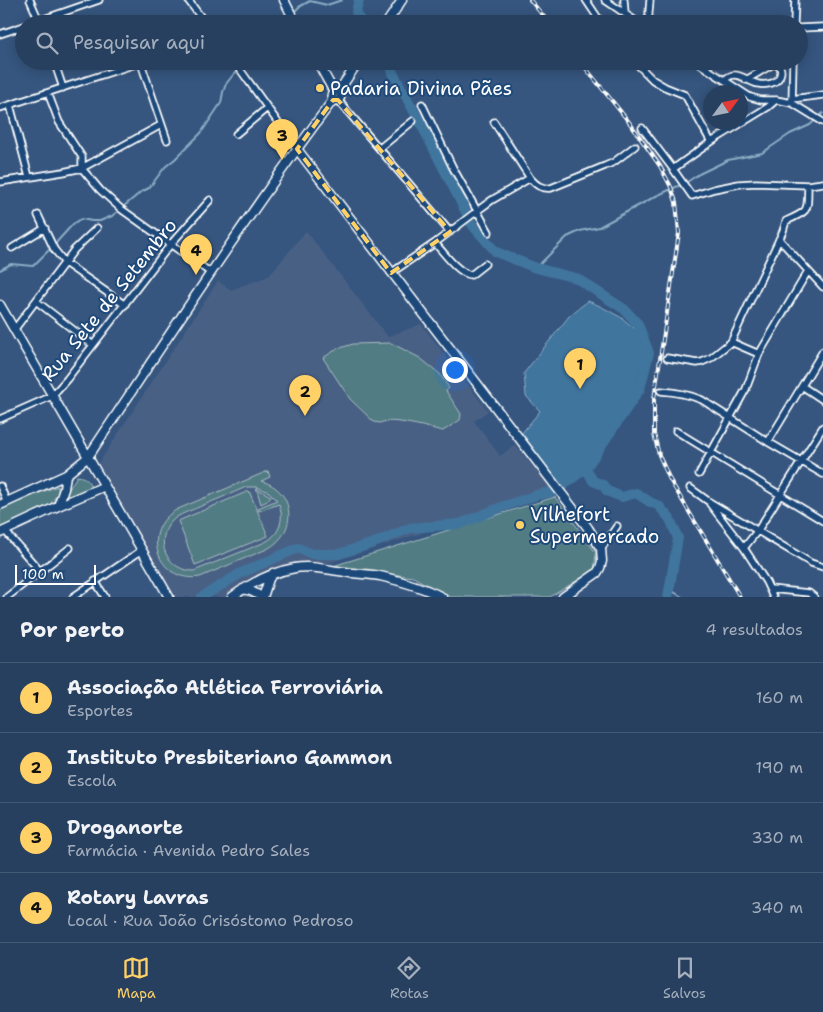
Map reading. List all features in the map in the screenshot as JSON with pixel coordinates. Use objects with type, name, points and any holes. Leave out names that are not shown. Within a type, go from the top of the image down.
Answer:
[{"type":"main road","points":[[284,0],[292,15]]},
{"type":"main road","points":[[392,15],[402,0]]},
{"type":"main road","points":[[322,70],[336,96]]},
{"type":"main road","points":[[4,504],[66,475],[88,457],[211,273],[353,70]]},
{"type":"main road","points":[[297,149],[551,479],[588,528],[601,549],[602,561],[600,568],[591,578],[563,597]]},
{"type":"main road","points":[[0,304],[169,597]]},
{"type":"main road","points":[[58,506],[64,489],[66,475]]},
{"type":"main road","points":[[2,532],[105,486]]},
{"type":"main road","points":[[232,597],[273,573],[294,568],[318,567],[379,576],[407,583],[442,597]]},
{"type":"main road","points":[[243,589],[262,597],[273,573]]},
{"type":"street","points":[[30,0],[37,15]]},
{"type":"street","points":[[59,15],[99,0]]},
{"type":"street","points":[[188,0],[199,15]]},
{"type":"street","points":[[586,0],[596,15]]},
{"type":"street","points":[[605,0],[628,15]]},
{"type":"street","points":[[624,0],[625,13]]},
{"type":"street","points":[[649,15],[650,0]]},
{"type":"street","points":[[794,15],[795,0]]},
{"type":"street","points":[[808,28],[823,27]]},
{"type":"street","points":[[0,34],[15,29]]},
{"type":"street","points":[[57,70],[64,88]]},
{"type":"street","points":[[0,108],[119,70]]},
{"type":"street","points":[[145,70],[167,140]]},
{"type":"street","points":[[240,70],[297,149]]},
{"type":"street","points":[[643,70],[653,80],[685,95],[711,142]]},
{"type":"street","points":[[709,70],[750,97],[761,100],[792,101],[823,95]]},
{"type":"street","points":[[746,80],[763,70]]},
{"type":"street","points":[[724,80],[737,75],[758,85],[772,84],[778,79],[781,70]]},
{"type":"street","points":[[792,101],[793,70]]},
{"type":"street","points":[[48,92],[59,122],[82,157],[82,168],[109,200],[211,273]]},
{"type":"street","points":[[336,96],[450,232]]},
{"type":"street","points":[[673,169],[776,100]]},
{"type":"street","points":[[792,101],[823,122]]},
{"type":"street","points":[[422,104],[476,212],[489,232]]},
{"type":"street","points":[[10,105],[29,178]]},
{"type":"street","points":[[236,134],[267,108]]},
{"type":"street","points":[[380,148],[413,121]]},
{"type":"street","points":[[494,122],[530,178],[543,188],[551,188],[606,166],[635,146]]},
{"type":"street","points":[[0,182],[82,168],[161,125]]},
{"type":"street","points":[[642,128],[673,169],[688,193],[693,197],[714,189],[739,184],[808,185],[823,183]]},
{"type":"street","points":[[391,273],[492,200],[530,178]]},
{"type":"street","points":[[666,358],[697,363],[702,362],[711,358],[731,342],[786,221],[806,211],[808,185]]},
{"type":"street","name":"Rua Sete de Setembro","points":[[52,396],[94,345],[170,245],[210,200]]},
{"type":"street","points":[[38,215],[54,249],[65,263],[125,305]]},
{"type":"street","points":[[12,248],[45,228]]},
{"type":"street","points":[[14,330],[74,250],[97,228]]},
{"type":"street","points":[[779,239],[823,287]]},
{"type":"street","points":[[435,243],[449,259],[467,274],[471,274],[485,264]]},
{"type":"street","points":[[699,474],[746,389],[759,354],[808,271]]},
{"type":"street","points":[[36,302],[94,345]]},
{"type":"street","points":[[731,342],[759,354]]},
{"type":"street","points":[[768,442],[823,351]]},
{"type":"street","points":[[802,386],[823,400]]},
{"type":"street","points":[[661,391],[678,392],[702,400],[823,474]]},
{"type":"street","points":[[0,419],[52,396]]},
{"type":"street","points":[[744,548],[758,530],[823,427]]},
{"type":"street","points":[[676,431],[823,521]]},
{"type":"street","points":[[0,486],[4,504]]},
{"type":"street","points":[[690,488],[811,563],[823,567]]},
{"type":"street","points":[[708,500],[744,548],[773,597]]},
{"type":"street","points":[[601,549],[618,526]]},
{"type":"street","points":[[2,532],[40,571]]},
{"type":"street","points":[[7,597],[70,548]]},
{"type":"street","points":[[74,597],[142,550]]},
{"type":"street","points":[[96,582],[105,597]]},
{"type":"street","points":[[770,589],[809,593],[814,596]]},
{"type":"street","points":[[13,592],[18,597]]},
{"type":"highlighted area","points":[[333,100],[338,100],[450,232],[391,273],[297,149]]},
{"type":"shaded area","points":[[306,231],[388,337],[421,324],[488,411],[474,421],[500,456],[515,445],[551,488],[434,529],[325,564],[301,564],[265,575],[231,591],[225,597],[172,597],[99,463],[218,281],[231,290],[269,276]]},
{"type":"shaded area","points":[[588,301],[622,318],[639,332],[646,354],[640,383],[587,462],[559,483],[522,433],[540,411],[526,396],[524,373],[570,315]]},
{"type":"green space","points":[[391,343],[420,358],[440,374],[449,388],[446,391],[461,414],[460,420],[443,431],[401,422],[374,422],[350,399],[323,358],[337,349],[353,344]]},
{"type":"green space","points":[[268,471],[270,477],[261,481],[273,486],[281,493],[289,512],[288,523],[284,533],[277,542],[267,549],[200,577],[185,577],[173,572],[164,564],[158,553],[156,541],[159,529],[166,518],[178,509]],"holes":[[[246,487],[256,487],[261,504],[271,496],[257,489],[257,487],[269,492],[277,500],[258,508],[259,511],[279,504],[281,510],[281,522],[277,532],[269,540],[194,571],[181,569],[171,561],[164,550],[163,541],[165,532],[172,521],[178,516]]]},
{"type":"green space","points":[[77,476],[87,480],[92,489],[62,501]]},
{"type":"green space","points":[[58,486],[58,493],[49,506],[0,530],[0,508]]},
{"type":"green space","points":[[249,491],[268,536],[195,565],[178,521]]},
{"type":"green space","name":"Vilhefort Supermercado","points":[[555,497],[596,553],[594,570],[550,597],[450,597],[413,577],[333,566]]},
{"type":"waterway","points":[[293,13],[310,1],[327,5],[342,0]]},
{"type":"waterway","points":[[358,15],[356,12],[359,0]]},
{"type":"waterway","points":[[54,245],[73,224],[81,219],[100,221],[112,216],[141,192],[149,188],[165,167],[201,133],[221,103],[226,84],[238,70]]},
{"type":"waterway","points":[[392,70],[473,226],[496,252],[536,268],[576,278],[624,309],[638,324],[649,353],[640,389],[586,468],[593,481],[603,485],[607,491],[622,497],[636,493],[659,506],[670,519],[678,538],[668,597]]},
{"type":"waterway","points":[[536,268],[567,237],[580,231],[599,227],[728,160],[762,153],[790,134],[810,125],[823,113]]},
{"type":"waterway","points":[[0,270],[11,264],[33,266],[51,248]]},
{"type":"waterway","points":[[202,597],[241,573],[298,548],[312,554],[339,554],[374,543],[410,528],[460,524],[502,507],[537,495],[556,491],[586,468]]},
{"type":"waterway","points":[[669,589],[682,597]]},
{"type":"railway","points":[[530,0],[542,15]]},
{"type":"railway","points":[[587,70],[629,122],[660,166],[671,187],[676,202],[679,233],[654,399],[654,434],[659,455],[670,480],[740,597]]},
{"type":"place","name":"Padaria Divina Pães","points":[[320,88]]},
{"type":"place","name":"Droganorte","points":[[282,160]]},
{"type":"place","name":"Rotary Lavras","points":[[196,275]]},
{"type":"place","name":"Associação Atlética Ferroviária","points":[[580,389]]},
{"type":"place","name":"Instituto Presbiteriano Gammon","points":[[305,416]]},
{"type":"place","name":"Vilhefort Supermercado","points":[[520,525]]}]
